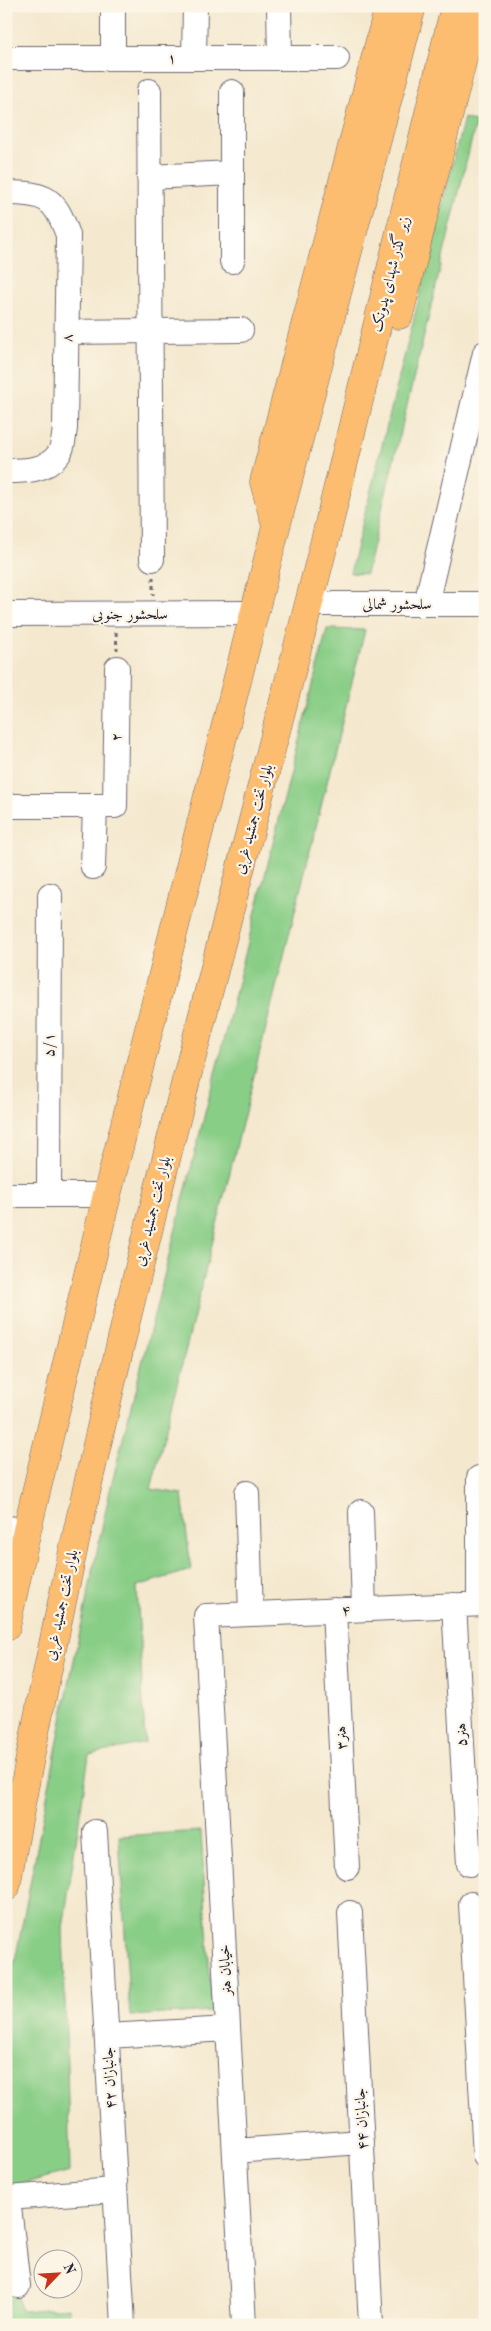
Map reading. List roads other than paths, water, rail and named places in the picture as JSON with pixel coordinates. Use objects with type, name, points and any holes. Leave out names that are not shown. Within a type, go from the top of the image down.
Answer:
[{"type":"main road","points":[[276,527],[264,482],[389,6]]},
{"type":"main road","points":[[6,1627],[17,1529],[107,1195],[276,527],[412,6]]},
{"type":"main road","name":"زیر گذر شهدای پدونک","points":[[325,542],[454,6]]},
{"type":"main road","points":[[325,542],[348,523],[471,26],[482,6]]},
{"type":"main road","name":"بلوار تخت جمشید غربی","points":[[6,1886],[25,1778],[88,1480],[155,1197],[325,542]]},
{"type":"street","points":[[113,6],[113,58]]},
{"type":"street","points":[[194,58],[195,6]]},
{"type":"street","points":[[280,6],[280,57]]},
{"type":"street","name":"۱","points":[[6,58],[337,58]]},
{"type":"street","points":[[149,91],[152,559]]},
{"type":"street","points":[[232,92],[232,261]]},
{"type":"street","points":[[150,177],[232,173]]},
{"type":"street","name":"۸","points":[[6,471],[24,471],[44,466],[59,455],[66,428],[68,235],[59,210],[46,198],[13,193]]},
{"type":"street","points":[[67,332],[241,330]]},
{"type":"street","points":[[426,604],[485,353]]},
{"type":"street","name":"سلحشور شمالی","points":[[308,604],[485,604]]},
{"type":"street","name":"سلحشور جنوبی","points":[[6,614],[255,613]]},
{"type":"street","name":"۲","points":[[93,867],[105,806],[117,668]]},
{"type":"street","points":[[6,806],[105,806]]},
{"type":"street","name":"۵/۱","points":[[49,1195],[50,895]]},
{"type":"street","points":[[6,1195],[107,1195]]},
{"type":"street","points":[[479,1478],[482,1604]]},
{"type":"street","points":[[247,1493],[250,1614]]},
{"type":"street","points":[[362,1512],[364,1609]]},
{"type":"street","name":"۴","points":[[206,1616],[482,1604]]},
{"type":"street","name":"هنر۵","points":[[454,1605],[469,1864]]},
{"type":"street","name":"هنر۳","points":[[334,1610],[348,1867]]},
{"type":"street","name":"خیابان هنر","points":[[206,1616],[244,2325]]},
{"type":"street","name":"۴۲ جانبازان","points":[[95,1832],[123,2325]]},
{"type":"street","points":[[471,1904],[479,1959],[485,2156]]},
{"type":"street","name":"۴۴ جانبازان","points":[[350,1913],[371,2325]]},
{"type":"street","points":[[106,2036],[228,2029]]},
{"type":"street","points":[[235,2152],[362,2142]]},
{"type":"street","points":[[18,2286],[8,2198],[115,2190]]}]
